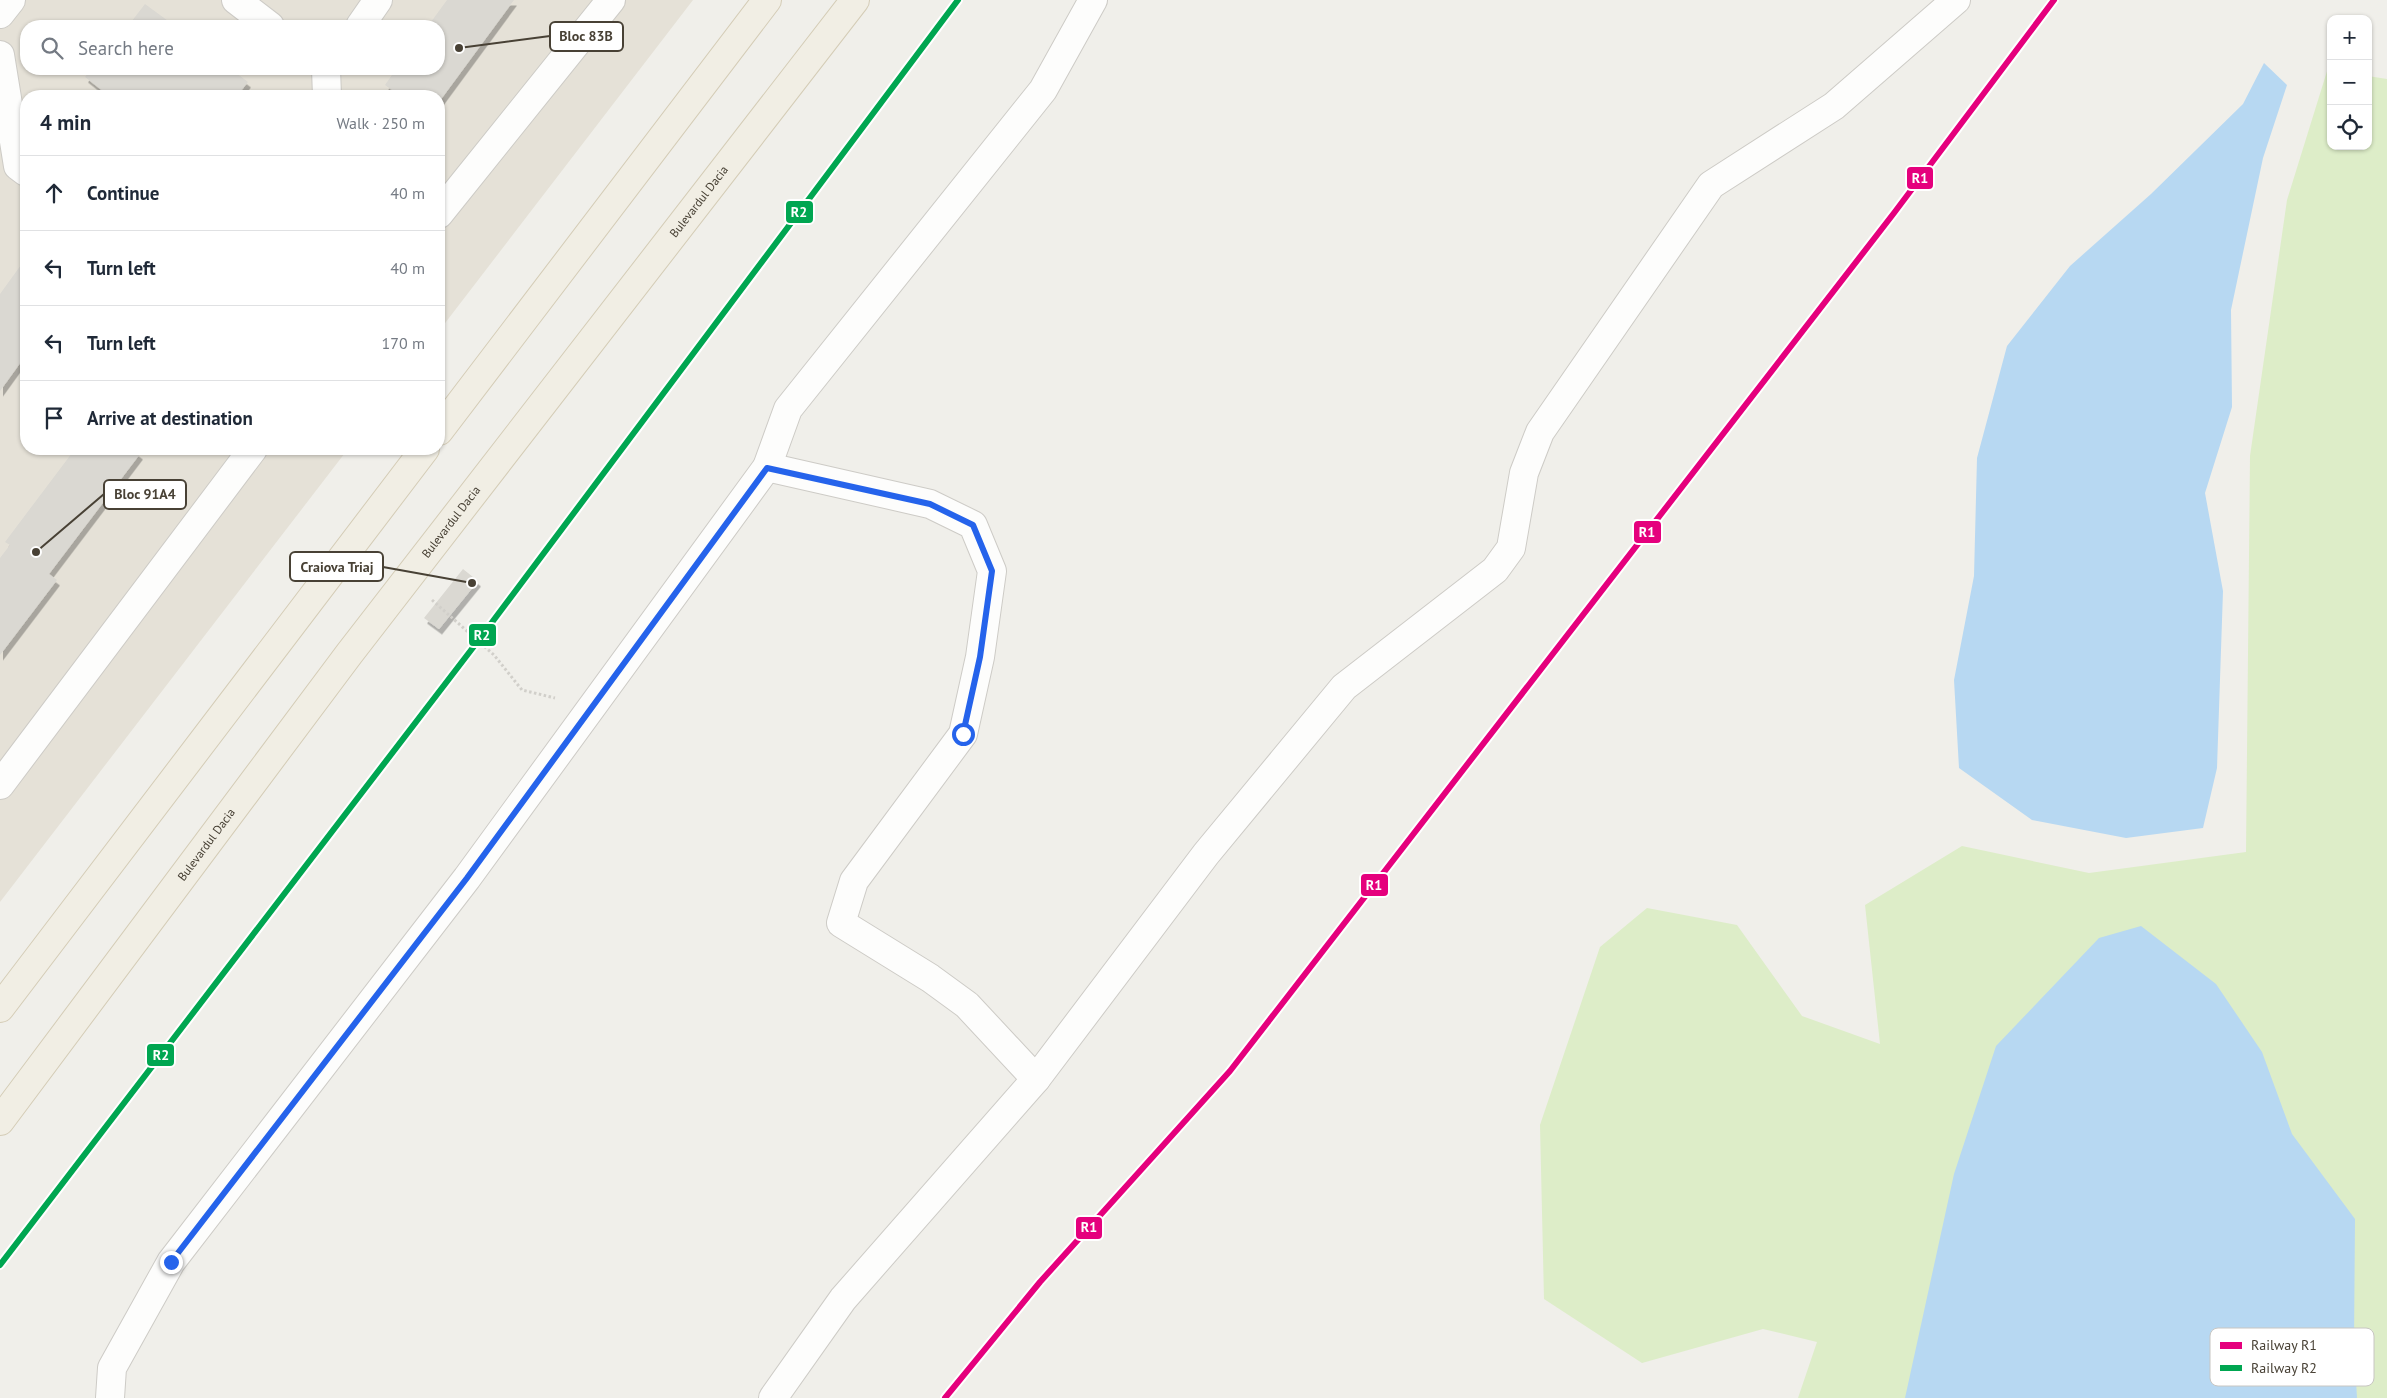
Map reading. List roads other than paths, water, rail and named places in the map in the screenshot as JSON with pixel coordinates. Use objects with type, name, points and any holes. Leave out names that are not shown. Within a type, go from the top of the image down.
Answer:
[{"type":"main road","points":[[445,423],[767,0]]},
{"type":"main road","name":"Bulevardul Dacia","points":[[0,1120],[408,578],[855,0]]},
{"type":"main road","points":[[0,1008],[420,455]]},
{"type":"street","points":[[0,14],[10,0]]},
{"type":"street","points":[[236,0],[262,20]]},
{"type":"street","points":[[364,20],[378,0]]},
{"type":"street","points":[[445,203],[611,0]]},
{"type":"street","points":[[110,1398],[112,1368],[171,1262],[467,878],[767,468],[788,409],[1043,90],[1093,0]]},
{"type":"street","points":[[773,1398],[843,1299],[1036,1079],[1206,854],[1344,687],[1495,570],[1511,548],[1524,473],[1540,432],[1711,185],[1834,106],[1956,0]]},
{"type":"street","points":[[0,55],[18,166],[20,168]]},
{"type":"street","points":[[326,75],[327,90]]},
{"type":"street","points":[[0,785],[248,455]]},
{"type":"street","points":[[767,468],[930,504],[973,525],[992,571],[980,657],[963,734],[854,880],[841,923],[930,978],[967,1005],[1036,1079]]},
{"type":"water","points":[[2264,63],[2287,85],[2263,158],[2231,310],[2232,407],[2205,493],[2223,591],[2217,768],[2203,828],[2126,838],[2032,820],[1959,768],[1954,680],[1974,576],[1977,458],[2007,346],[2070,266],[2151,194],[2243,104]]},
{"type":"water","points":[[2141,926],[2216,984],[2262,1052],[2292,1134],[2355,1219],[2354,1328],[2210,1328],[2210,1386],[2356,1386],[2357,1398],[1905,1398],[1954,1174],[1996,1046],[2099,938]]},
{"type":"railway","points":[[945,1398],[1040,1282],[1230,1071],[1894,213],[2054,0]]},
{"type":"rail line","name":"R2","points":[[0,1265],[478,641],[958,0]]},
{"type":"rail line","name":"R1","points":[[945,1398],[1040,1282],[1230,1071],[1894,213],[2054,0]]},
{"type":"place","name":"Bloc 83B","points":[[459,48]]},
{"type":"place","name":"Bloc 91A4","points":[[36,552]]},
{"type":"place","name":"Craiova Triaj","points":[[472,583]]}]
